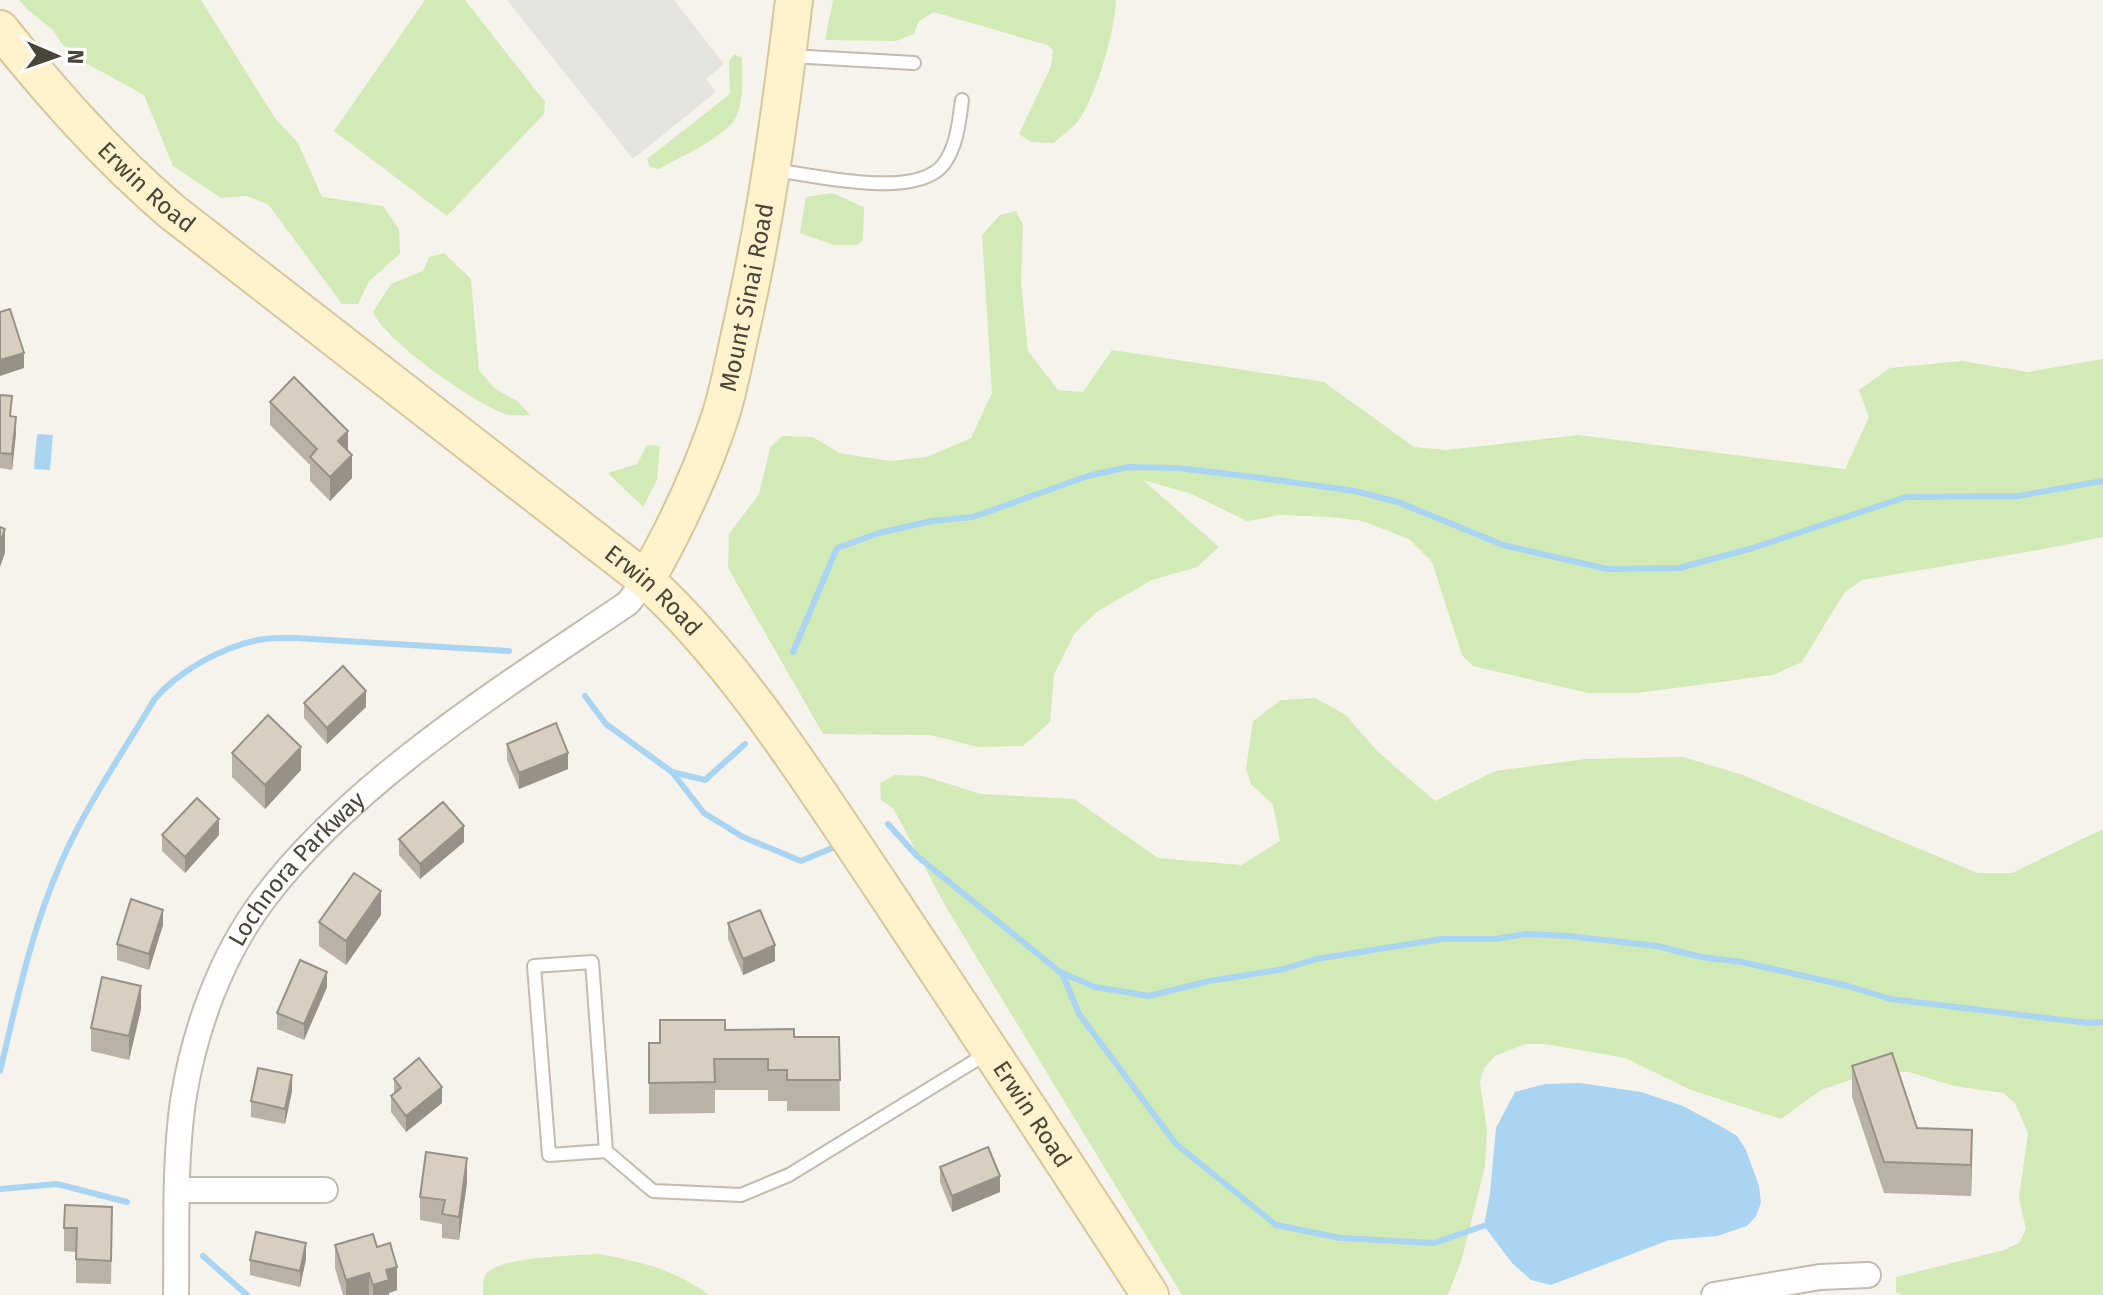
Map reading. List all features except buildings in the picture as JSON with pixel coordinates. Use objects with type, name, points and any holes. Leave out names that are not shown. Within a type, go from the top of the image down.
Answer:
[{"type":"main road","name":"Mount Sinai Road","points":[[646,580],[675,529],[700,473],[722,411],[750,286],[771,170],[794,0]]},
{"type":"main road","name":"Erwin Road","points":[[0,29],[92,137],[171,211],[646,580],[694,628],[842,828],[1150,1295]]},
{"type":"street","name":"Lochnora Parkway","points":[[176,1295],[183,1102],[207,1007],[224,965],[263,900],[333,822],[428,742],[628,603],[646,580]]},
{"type":"street","points":[[178,1190],[325,1190]]},
{"type":"street","points":[[1714,1295],[1820,1277],[1868,1275]]},
{"type":"lane","points":[[787,56],[914,63]]},
{"type":"lane","points":[[771,170],[893,184],[921,180],[942,165],[957,136],[962,100]]},
{"type":"lane","points":[[606,1151],[592,962],[534,966],[549,1155],[606,1151],[653,1191],[741,1195],[789,1175],[989,1052]]},
{"type":"green space","points":[[19,0],[201,0],[275,118],[298,143],[322,197],[383,206],[399,229],[400,254],[369,281],[358,304],[342,304],[268,204],[246,196],[221,198],[173,166],[144,95],[84,62]]},
{"type":"green space","points":[[425,0],[465,0],[545,102],[544,114],[447,216],[334,131]]},
{"type":"green space","points":[[833,0],[1116,0],[1098,81],[1078,121],[1054,143],[1031,142],[1019,134],[1051,66],[1053,50],[1047,45],[934,12],[919,21],[914,34],[896,41],[825,40]]},
{"type":"green space","points":[[734,54],[742,58],[742,86],[739,108],[732,123],[714,139],[659,169],[650,167],[647,159],[730,94],[729,61]]},
{"type":"green space","points":[[832,193],[864,207],[863,239],[858,245],[834,245],[800,233],[806,197]]},
{"type":"green space","points":[[1016,211],[1023,225],[1021,283],[1028,351],[1058,390],[1083,392],[1112,350],[1324,382],[1414,447],[1447,450],[1578,435],[1845,469],[1869,417],[1859,390],[1890,368],[1962,361],[2028,372],[2103,359],[2103,537],[1862,580],[1844,593],[1802,662],[1773,675],[1637,693],[1588,693],[1473,666],[1462,655],[1432,562],[1409,539],[1363,521],[1331,517],[1280,515],[1247,521],[1189,493],[1143,480],[1219,547],[1197,567],[1152,580],[1098,611],[1074,634],[1054,675],[1050,722],[1023,746],[978,747],[930,735],[823,734],[728,568],[729,534],[759,494],[770,448],[782,436],[813,437],[839,453],[890,461],[927,457],[971,438],[992,393],[982,235],[1000,215]]},
{"type":"green space","points":[[444,253],[471,279],[479,370],[494,388],[517,401],[530,415],[505,414],[453,384],[395,339],[373,312],[391,284],[423,271],[429,257]]},
{"type":"green space","points":[[647,445],[660,446],[657,480],[643,507],[608,473],[637,464]]},
{"type":"green space","points":[[1315,698],[1346,715],[1377,751],[1435,801],[1495,771],[1586,759],[1683,757],[1743,775],[1977,873],[2012,873],[2103,829],[2103,1295],[1902,1295],[1896,1292],[1896,1277],[2004,1250],[2019,1243],[2026,1229],[2019,1198],[2028,1133],[2015,1103],[2003,1093],[1954,1086],[1909,1072],[1877,1071],[1821,1090],[1781,1119],[1691,1090],[1625,1058],[1545,1044],[1525,1044],[1495,1056],[1484,1068],[1480,1082],[1487,1130],[1485,1166],[1462,1259],[1448,1295],[1182,1295],[946,907],[893,808],[881,800],[880,783],[895,775],[923,776],[981,794],[1074,799],[1158,858],[1241,865],[1280,841],[1273,805],[1251,784],[1246,769],[1253,721],[1281,700]]},
{"type":"green space","points":[[598,1254],[656,1268],[684,1279],[709,1295],[483,1295],[485,1276],[498,1266],[541,1258]]},
{"type":"shaded area","points":[[507,0],[674,0],[724,64],[706,79],[716,92],[633,159]]},
{"type":"water","points":[[37,434],[53,435],[50,470],[34,469]]},
{"type":"water","points":[[1580,1083],[1641,1092],[1683,1106],[1737,1136],[1746,1150],[1759,1186],[1761,1203],[1756,1216],[1747,1226],[1717,1236],[1669,1240],[1551,1285],[1531,1280],[1512,1263],[1484,1226],[1496,1128],[1515,1092],[1545,1084]]},
{"type":"waterway","points":[[793,652],[837,548],[879,533],[932,521],[973,517],[1088,476],[1128,467],[1178,468],[1355,491],[1398,502],[1503,545],[1607,569],[1679,568],[1753,548],[1906,497],[2018,496],[2103,481]]},
{"type":"waterway","points":[[0,1071],[33,941],[60,865],[92,802],[154,700],[164,689],[188,670],[215,655],[267,638],[509,651]]},
{"type":"waterway","points":[[585,696],[606,724],[672,772],[704,813],[743,837],[801,861],[832,848]]},
{"type":"waterway","points":[[672,772],[705,780],[745,744]]},
{"type":"waterway","points":[[888,824],[917,856],[1060,972],[1095,987],[1149,996],[1209,981],[1284,969],[1316,959],[1442,939],[1495,939],[1526,934],[1657,946],[1848,986],[1890,999],[2088,1023],[2103,1022]]},
{"type":"waterway","points":[[1062,973],[1079,1014],[1176,1144],[1276,1225],[1340,1238],[1434,1243],[1492,1223]]},
{"type":"waterway","points":[[0,1189],[57,1184],[127,1202]]},
{"type":"waterway","points":[[203,1256],[247,1295]]}]
